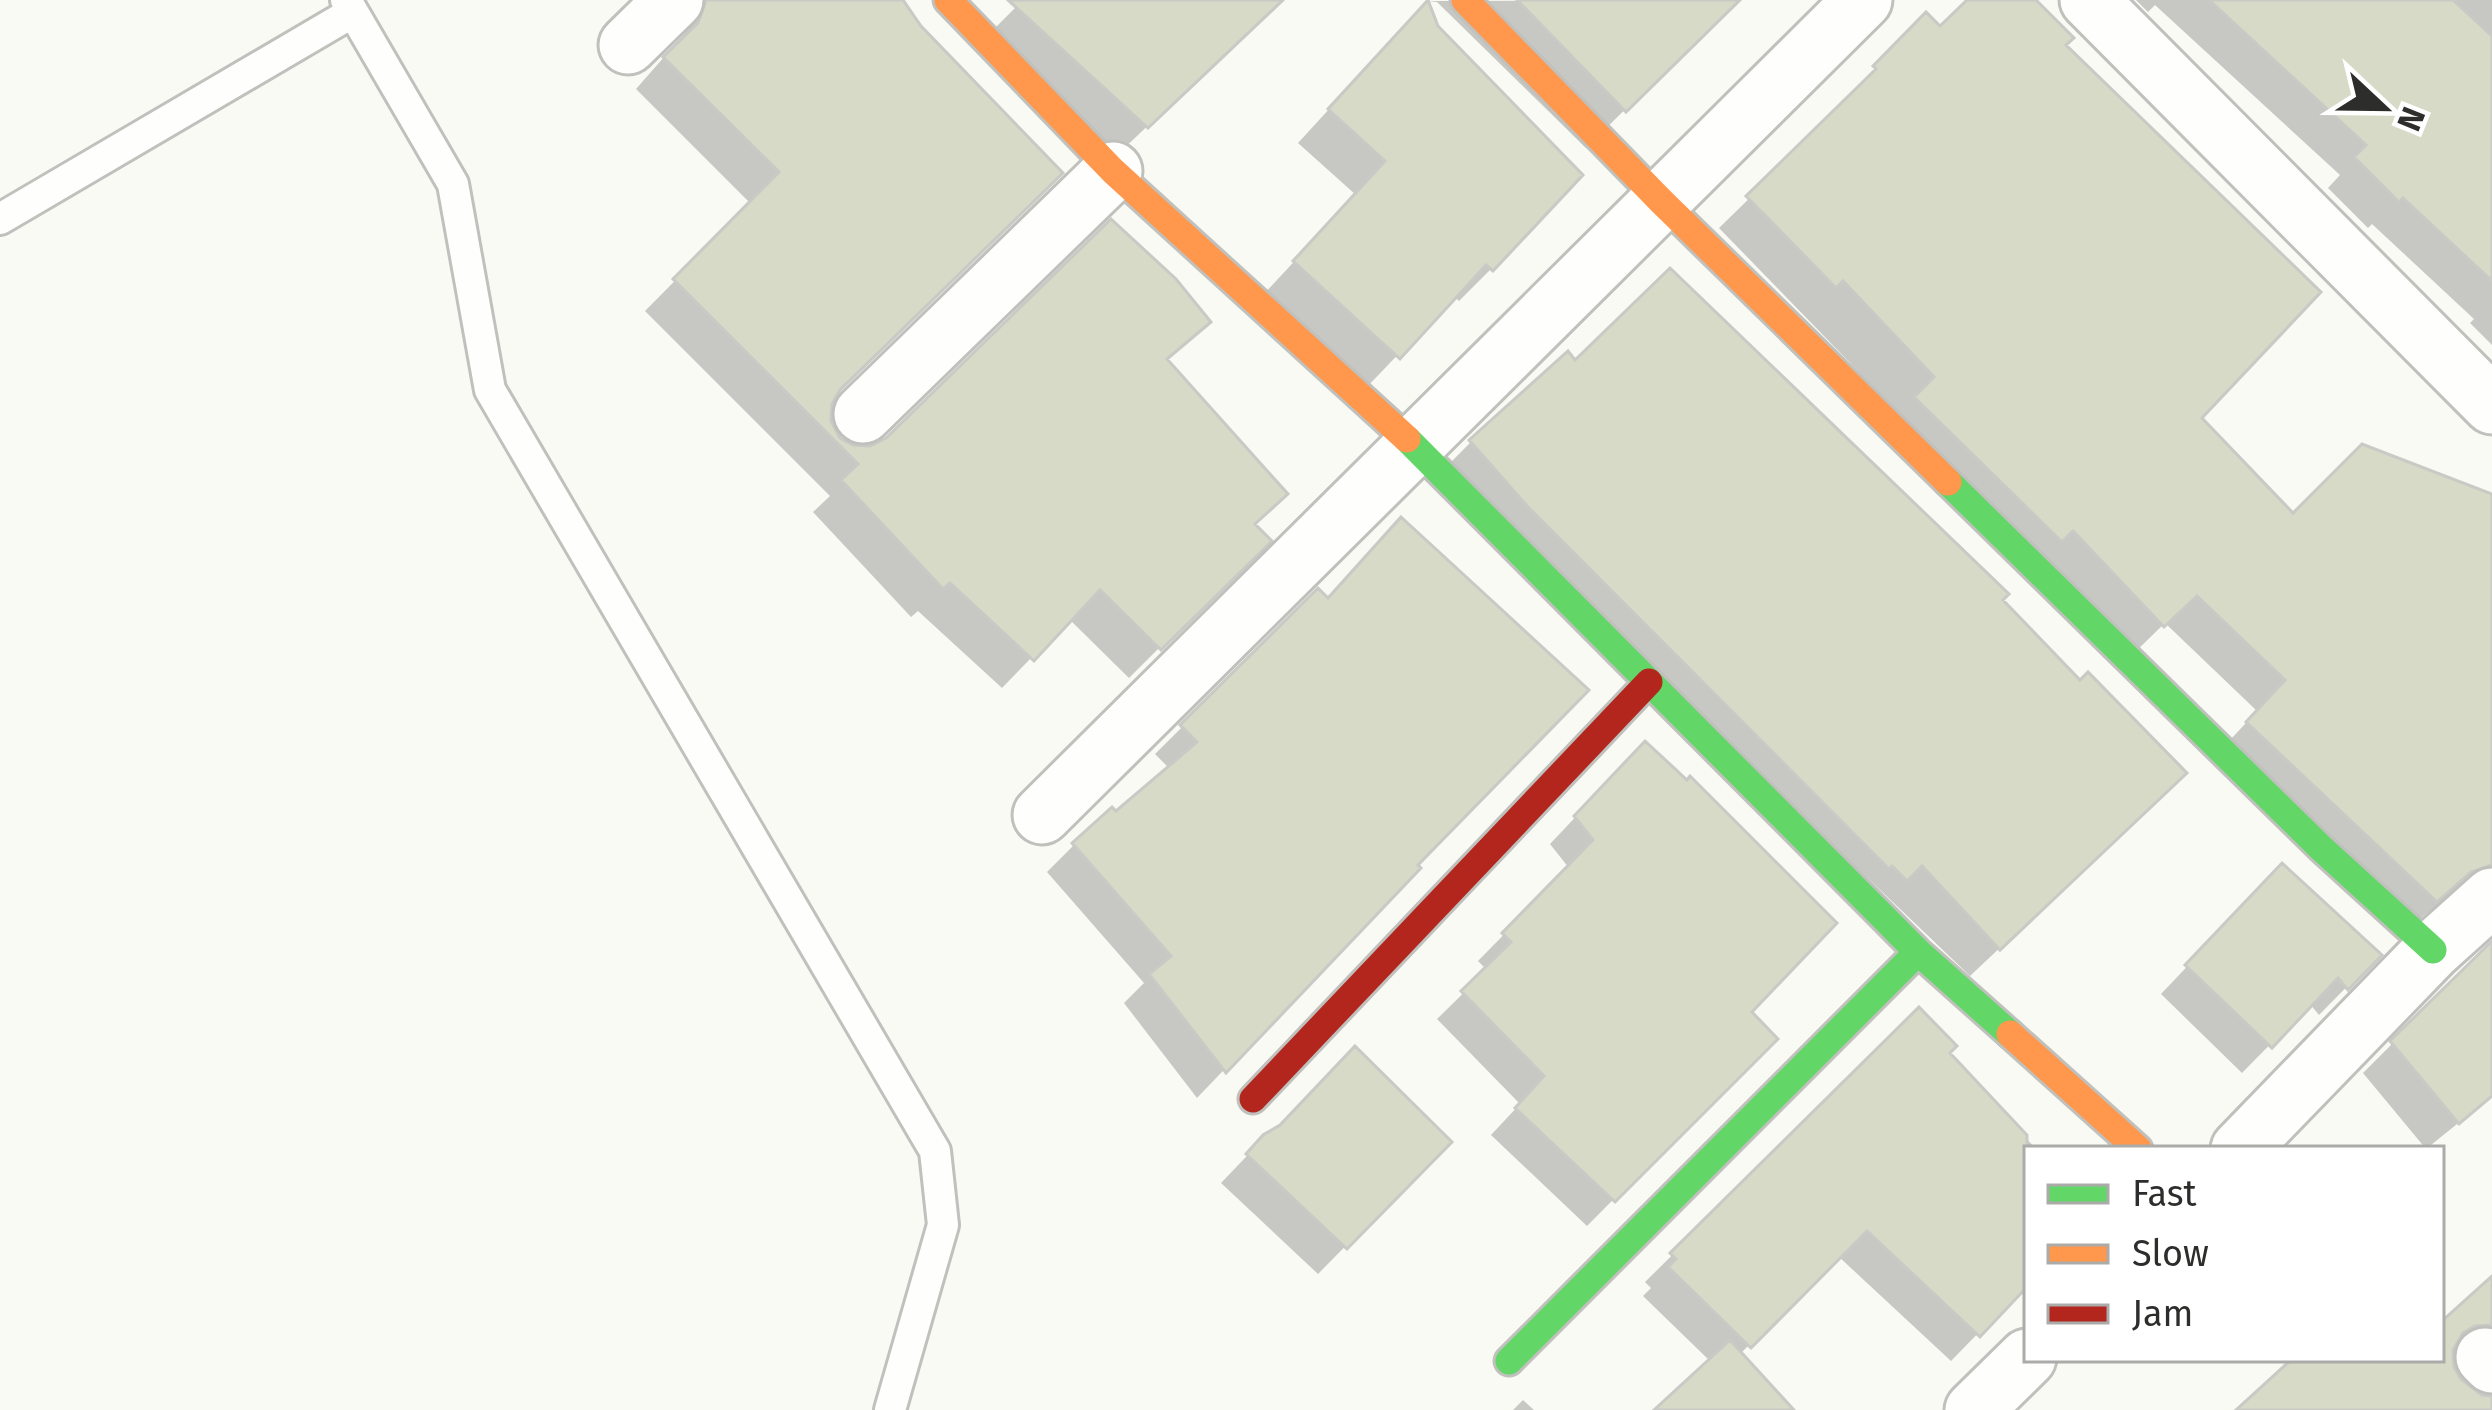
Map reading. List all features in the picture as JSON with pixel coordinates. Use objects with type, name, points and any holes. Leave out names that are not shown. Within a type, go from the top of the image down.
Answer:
[{"type":"street","points":[[628,45],[674,0]]},
{"type":"street","points":[[948,0],[1113,171],[1414,446],[1918,952],[2135,1146]]},
{"type":"street","points":[[1465,0],[1661,201],[2321,848],[2433,950]]},
{"type":"street","points":[[1042,815],[1863,0]]},
{"type":"street","points":[[2089,0],[2492,405]]},
{"type":"street","points":[[863,414],[1113,171]]},
{"type":"street","points":[[1253,1099],[1649,682]]},
{"type":"street","points":[[2243,1146],[2433,950],[2492,897]]},
{"type":"street","points":[[1509,1361],[1918,952]]},
{"type":"street","points":[[1974,1410],[2024,1361]]},
{"type":"lane","points":[[0,219],[350,6],[454,184],[490,391],[935,1150],[943,1225],[890,1410]]},
{"type":"building","points":[[706,0],[903,0],[921,26],[1063,173],[840,390],[832,404],[831,421],[840,438],[870,446],[886,438],[1111,219],[1176,279],[1211,322],[1167,359],[1288,494],[1255,524],[1272,541],[1161,650],[1100,590],[1034,661],[950,583],[943,589],[841,480],[858,464],[673,279],[779,172],[663,57],[698,23]]},
{"type":"building","points":[[1008,0],[1283,0],[1148,128]]},
{"type":"building","points":[[1428,0],[1438,26],[1583,175],[1493,271],[1486,265],[1400,359],[1293,261],[1385,161],[1328,109]]},
{"type":"building","points":[[1517,0],[1740,0],[1626,112]]},
{"type":"building","points":[[1967,0],[2036,0],[2074,38],[2066,45],[2321,292],[2202,418],[2293,513],[2362,444],[2492,494],[2492,865],[2471,872],[2437,902],[2246,722],[2285,680],[2197,596],[2164,627],[2073,531],[2062,542],[1914,397],[1934,377],[1843,281],[1836,288],[1746,196],[1876,69],[1873,66],[1926,12],[1940,26]]},
{"type":"building","points":[[2209,0],[2453,0],[2492,36],[2492,281],[2403,198],[2399,202],[2354,157],[2366,145]]},
{"type":"building","points":[[1670,268],[2009,594],[2003,600],[2080,680],[2088,672],[2187,773],[2000,950],[1922,866],[1907,881],[1892,866],[1889,869],[1527,506],[1469,440],[1568,351],[1575,360]]},
{"type":"building","points":[[1401,517],[1589,690],[1418,865],[1421,868],[1226,1073],[1149,974],[1171,956],[1072,843],[1197,742],[1180,725],[1318,588],[1328,598]]},
{"type":"building","points":[[1645,741],[1687,780],[1690,776],[1837,923],[1752,1012],[1778,1039],[1615,1202],[1515,1108],[1544,1076],[1461,991],[1511,942],[1502,933],[1593,840],[1574,816]]},
{"type":"building","points":[[2282,863],[2382,955],[2348,990],[2338,978],[2272,1048],[2185,965]]},
{"type":"building","points":[[2492,941],[2492,1096],[2459,1124],[2390,1041]]},
{"type":"building","points":[[1919,1007],[1957,1046],[1950,1053],[2027,1135],[2024,1290],[1980,1337],[1867,1231],[1751,1348],[1668,1267],[1676,1259],[1670,1253]]},
{"type":"building","points":[[1355,1046],[1452,1142],[1347,1249],[1246,1154]]},
{"type":"building","points":[[2492,1276],[2492,1325],[2463,1333],[2453,1350],[2461,1379],[2482,1395],[2492,1396],[2492,1410],[2236,1410],[2289,1362],[2444,1362],[2444,1319]]},
{"type":"building","points":[[1730,1340],[1794,1410],[1654,1410]]},
{"type":"traffic: fast","points":[[1407,439],[1918,952],[2010,1034]]},
{"type":"traffic: fast","points":[[1948,482],[2321,848],[2433,950]]},
{"type":"traffic: fast","points":[[1509,1361],[1918,952]]},
{"type":"traffic: slow","points":[[948,0],[1113,171],[1407,439]]},
{"type":"traffic: slow","points":[[1465,0],[1661,201],[1948,482]]},
{"type":"traffic: slow","points":[[2010,1034],[2135,1146]]},
{"type":"traffic: jam","points":[[1253,1099],[1649,682]]}]
